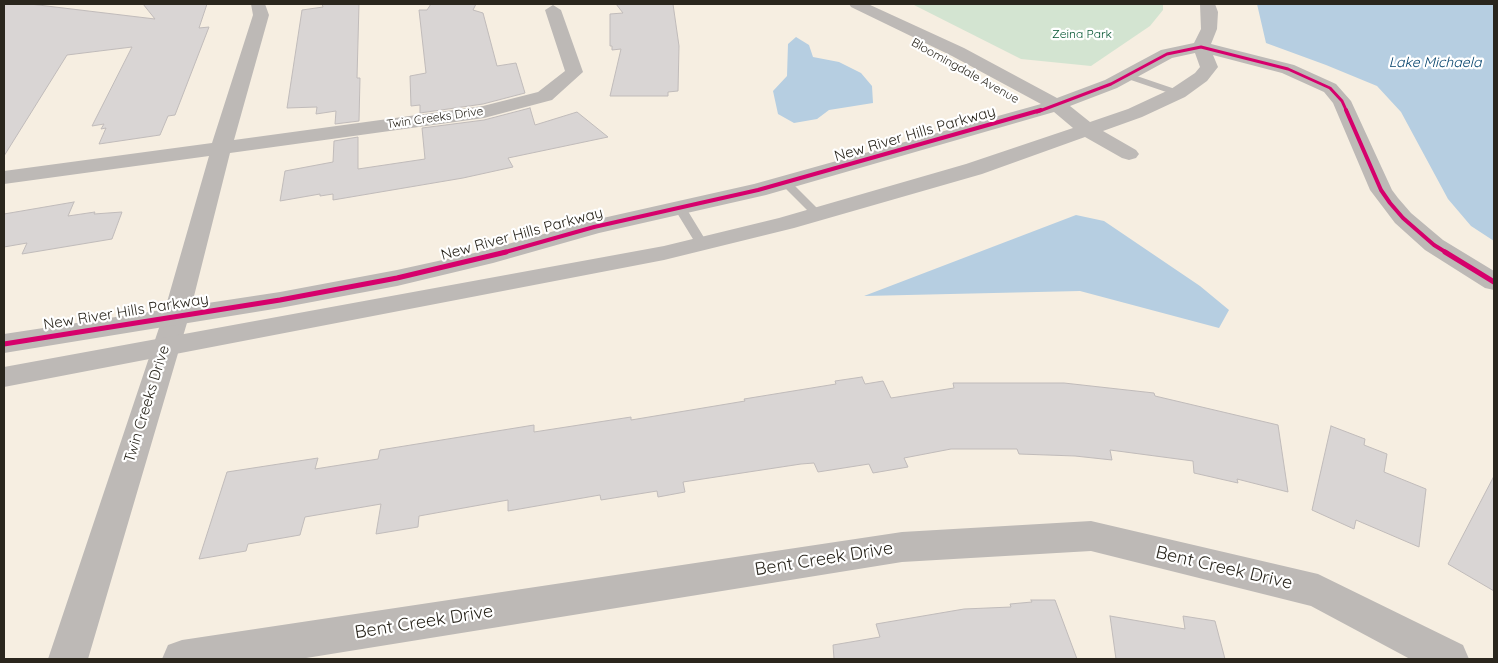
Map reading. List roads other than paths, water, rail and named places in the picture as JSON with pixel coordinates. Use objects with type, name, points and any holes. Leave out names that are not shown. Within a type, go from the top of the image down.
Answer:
[{"type":"street","name":"Twin Creeks Drive","points":[[68,659],[164,348],[176,316],[220,148],[261,15],[258,4]]},
{"type":"street","name":"Bloomingdale Avenue","points":[[846,4],[1048,108],[1129,154]]},
{"type":"street","name":"Bloomingdale Avenue","points":[[856,4],[958,52],[1048,108]]},
{"type":"street","points":[[4,376],[164,348],[702,244],[818,214],[974,169],[1135,113],[1178,93],[1201,77],[1209,67],[1201,47],[1209,29],[1210,12],[1208,4]]},
{"type":"street","name":"Twin Creeks Drive","points":[[4,177],[484,112],[546,96],[574,72],[553,10]]},
{"type":"street","name":"New River Hills Parkway","points":[[4,344],[280,300],[440,269],[571,233],[786,183],[1048,108],[1128,76],[1167,54],[1201,47]]},
{"type":"street","points":[[1201,47],[1288,69],[1330,88],[1342,101],[1381,190],[1390,203],[1403,218],[1434,244],[1494,282]]},
{"type":"street","name":"Bent Creek Drive","points":[[182,659],[902,547],[1091,536],[1318,591],[1449,659]]},
{"type":"lane","points":[[1128,76],[1178,93]]},
{"type":"lane","points":[[786,183],[818,214]]},
{"type":"lane","points":[[680,208],[702,244]]},
{"type":"water","name":"Lake Michaela","points":[[1257,4],[1494,4],[1494,241],[1471,226],[1448,199],[1401,112],[1377,86],[1266,43]]},
{"type":"water","points":[[796,37],[809,45],[813,57],[839,62],[861,73],[872,86],[873,103],[829,110],[817,119],[794,123],[778,114],[773,91],[787,76],[788,44]]},
{"type":"water","points":[[1076,215],[1104,221],[1200,286],[1229,310],[1219,328],[1080,291],[864,296]]},
{"type":"park label","name":"Zeina Park","points":[[1082,34]]}]
